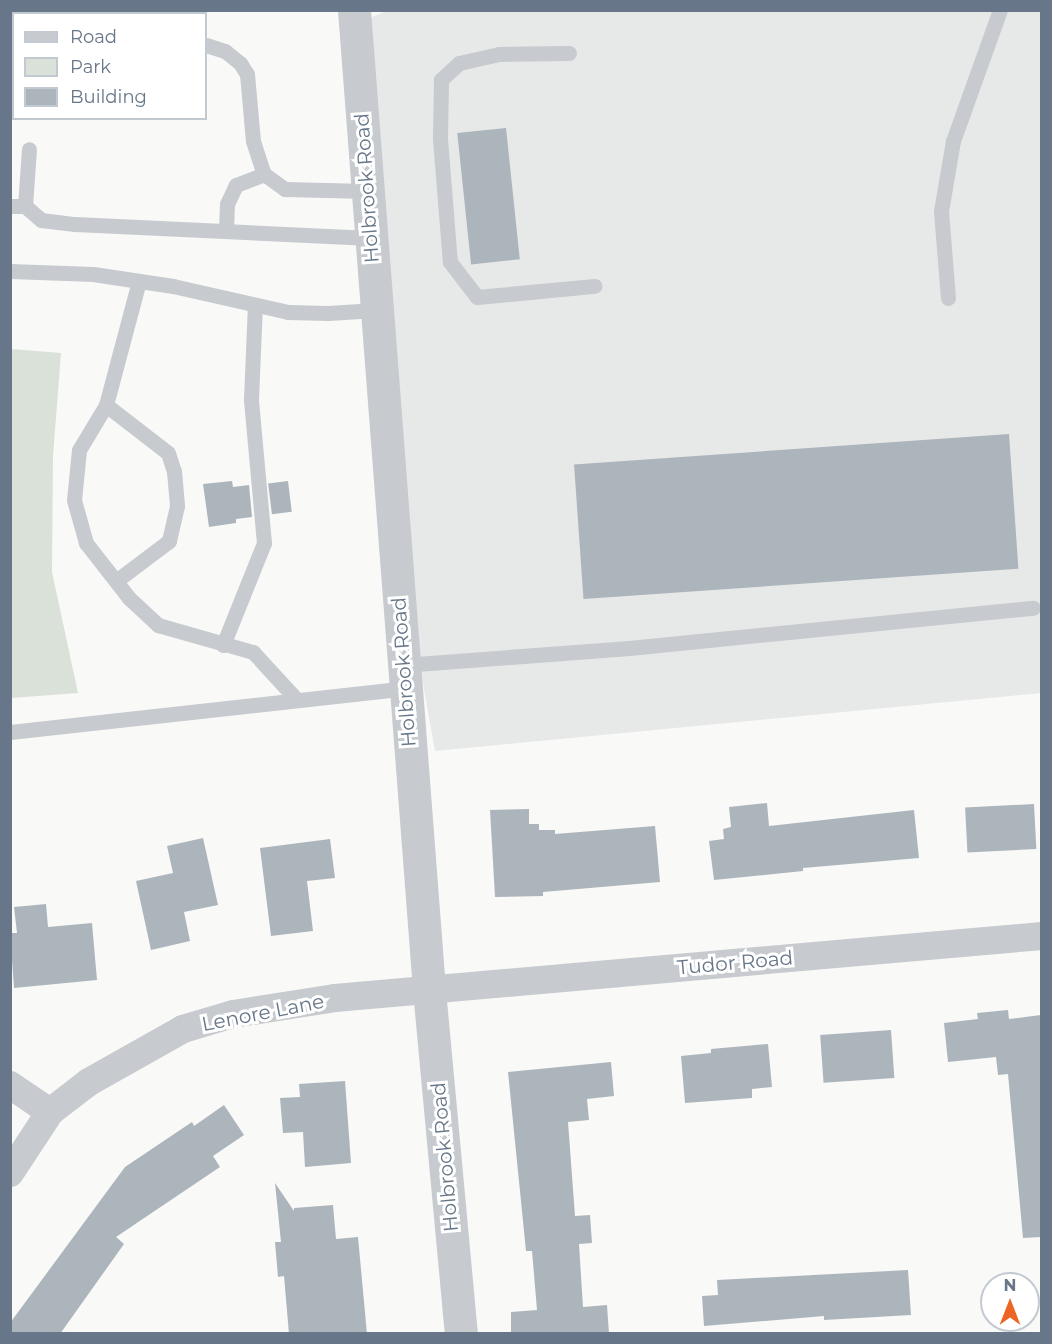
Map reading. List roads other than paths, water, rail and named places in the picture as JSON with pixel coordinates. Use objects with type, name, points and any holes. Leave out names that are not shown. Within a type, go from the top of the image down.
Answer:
[{"type":"street","name":"Holbrook Road","points":[[354,10],[429,990],[461,1334]]},
{"type":"street","name":"Tudor Road","points":[[429,990],[1041,936]]},
{"type":"street","name":"Lenore Lane","points":[[10,1173],[50,1112],[89,1082],[183,1029],[233,1014],[286,1005],[429,990]]},
{"type":"street","points":[[10,1085],[50,1112]]},
{"type":"lane","points":[[948,298],[941,211],[953,141],[1000,10]]},
{"type":"lane","points":[[207,45],[225,51],[240,63],[247,74],[253,141],[264,174],[285,189],[367,191]]},
{"type":"lane","points":[[569,53],[499,54],[459,63],[441,80],[440,140],[450,262],[477,297],[594,286]]},
{"type":"lane","points":[[29,149],[18,206],[41,220],[75,224],[371,238]]},
{"type":"lane","points":[[226,231],[226,204],[236,185],[264,174]]},
{"type":"lane","points":[[10,271],[93,274],[139,281],[288,312],[328,313],[376,310]]},
{"type":"lane","points":[[139,281],[106,405],[79,450],[74,500],[86,543],[116,581],[158,625],[253,652],[297,700]]},
{"type":"lane","points":[[223,645],[264,543],[251,399],[255,305]]},
{"type":"lane","points":[[106,405],[168,453],[174,471],[177,506],[170,541],[116,581]]},
{"type":"lane","points":[[10,732],[297,700],[405,677],[629,648],[1033,608]]}]
